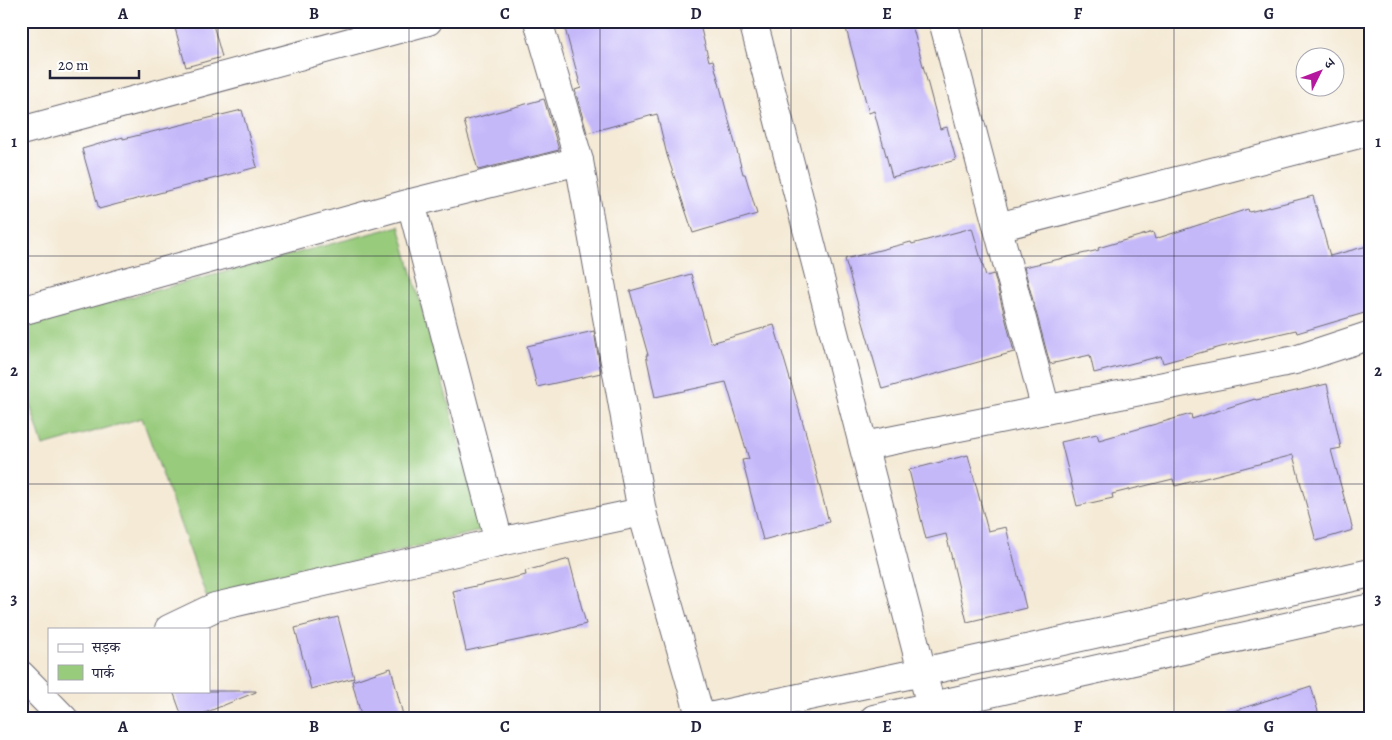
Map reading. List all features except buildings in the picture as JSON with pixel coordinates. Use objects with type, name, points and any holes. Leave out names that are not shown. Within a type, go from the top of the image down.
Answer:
[{"type":"street","points":[[21,131],[428,21]]},
{"type":"street","points":[[538,21],[580,161],[642,512],[701,719],[1371,573]]},
{"type":"street","points":[[753,21],[922,672],[947,709]]},
{"type":"street","points":[[943,21],[1046,410]]},
{"type":"street","points":[[998,227],[1371,130]]},
{"type":"street","points":[[21,312],[411,203],[580,161]]},
{"type":"street","points":[[411,203],[499,542]]},
{"type":"street","points":[[864,446],[1295,360],[1371,335]]},
{"type":"street","points":[[171,628],[215,607],[499,542],[642,512]]},
{"type":"street","points":[[874,719],[947,709],[1371,608]]},
{"type":"street","points":[[35,683],[64,719]]},
{"type":"green space","points":[[399,226],[484,530],[207,598],[142,418],[43,446],[21,377],[21,326]]}]
